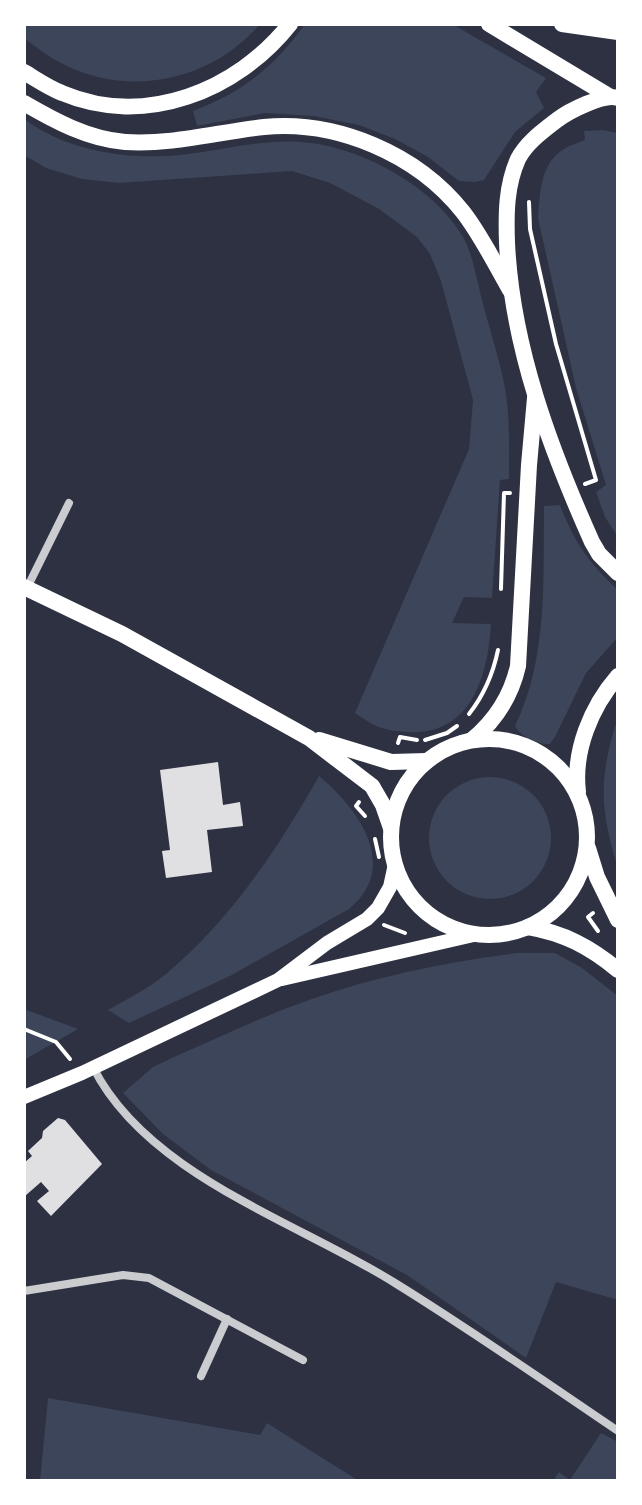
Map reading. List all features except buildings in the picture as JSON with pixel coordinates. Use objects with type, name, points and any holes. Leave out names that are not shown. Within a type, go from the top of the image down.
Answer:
[{"type":"main road","points":[[24,72],[61,93],[81,100],[135,106],[156,104],[188,97],[225,82],[276,42],[290,24]]},
{"type":"main road","points":[[489,24],[615,96]]},
{"type":"main road","points":[[562,24],[618,32]]},
{"type":"main road","points":[[615,96],[563,116],[532,140],[520,156],[509,190],[506,214],[510,290],[535,398],[592,542],[618,573]]},
{"type":"main road","points":[[24,103],[88,134],[122,141],[169,143],[286,126],[319,129],[373,145],[418,170],[440,187],[464,213],[510,290]]},
{"type":"main road","points":[[472,740],[489,726],[513,686],[520,653],[535,398]]},
{"type":"main road","points":[[26,587],[122,634],[309,738],[372,786],[383,805],[391,830]]},
{"type":"main road","points":[[618,676],[594,712],[582,743],[576,773],[587,843],[608,903],[618,920]]},
{"type":"main road","points":[[309,738],[391,762],[427,761]]},
{"type":"main road","points":[[24,1097],[278,980],[370,915],[390,887],[387,866],[391,830],[402,792],[427,761],[448,748],[472,740],[505,740],[536,751],[562,771],[579,799]]},
{"type":"main road","points":[[278,980],[478,934],[507,933],[528,927],[548,915],[571,890],[579,875],[587,843]]},
{"type":"main road","points":[[387,866],[426,912],[459,930],[478,934]]},
{"type":"main road","points":[[528,927],[556,932],[592,950],[618,970]]},
{"type":"street","points":[[26,587],[69,503]]},
{"type":"street","points":[[88,1070],[133,1122],[192,1172],[393,1282],[618,1431]]},
{"type":"street","points":[[24,1291],[123,1275],[149,1278],[303,1360]]},
{"type":"street","points":[[201,1376],[227,1319]]},
{"type":"path","points":[[530,192],[530,229],[556,344],[596,480],[570,490]]},
{"type":"path","points":[[500,599],[504,493],[527,494]]},
{"type":"path","points":[[391,762],[400,737],[422,741],[436,737],[447,733],[470,713],[491,677],[498,641]]},
{"type":"path","points":[[372,786],[356,806],[365,816],[379,854],[387,866]]},
{"type":"path","points":[[592,950],[598,931],[588,917],[608,903]]},
{"type":"path","points":[[370,915],[385,926],[405,931],[409,951]]},
{"type":"path","points":[[24,1029],[56,1042],[88,1070]]},
{"type":"shaded area","points":[[24,24],[260,24],[219,59],[170,78],[143,81],[90,75],[65,65],[24,38]]},
{"type":"shaded area","points":[[305,24],[452,24],[546,78],[536,92],[544,108],[515,132],[484,180],[475,182],[459,181],[428,157],[395,139],[359,125],[313,116],[265,113],[197,126],[193,111],[211,104],[256,76],[281,53]]},
{"type":"shaded area","points":[[24,119],[78,146],[139,156],[180,155],[270,142],[322,145],[346,151],[392,172],[414,185],[450,218],[469,252],[501,371],[508,415],[509,479],[500,480],[492,598],[464,597],[452,623],[491,624],[486,664],[472,699],[461,714],[446,725],[428,731],[398,731],[379,727],[355,713],[469,449],[473,400],[441,281],[430,254],[417,237],[379,209],[330,183],[292,171],[119,183],[82,179],[46,168],[24,155]]},
{"type":"shaded area","points":[[584,131],[618,133],[618,537],[605,517],[596,492],[606,485],[576,388],[538,218],[542,181],[554,157],[585,140]]},
{"type":"shaded area","points":[[560,505],[583,551],[618,590],[618,637],[586,673],[555,737],[550,744],[546,744],[525,736],[515,726],[533,673],[542,618],[544,506]]},
{"type":"shaded area","points":[[618,717],[618,868],[607,828],[604,792],[607,757]]},
{"type":"shaded area","points":[[319,776],[347,804],[368,839],[373,857],[372,875],[364,893],[349,909],[230,976],[129,1023],[108,1010],[159,979],[190,953],[232,907],[287,830]]},
{"type":"shaded area","points":[[490,777],[513,782],[533,795],[546,815],[551,838],[546,861],[533,881],[513,894],[490,899],[467,894],[447,881],[434,861],[429,838],[434,815],[447,795],[467,782]]},
{"type":"shaded area","points":[[517,953],[555,953],[582,968],[618,996],[618,1300],[556,1282],[526,1358],[407,1275],[211,1170],[163,1134],[123,1093],[153,1067],[309,1000],[412,971]]},
{"type":"shaded area","points":[[24,1009],[78,1029],[24,1060]]},
{"type":"shaded area","points":[[48,1398],[260,1435],[267,1423],[359,1481],[40,1481]]},
{"type":"shaded area","points":[[601,1433],[618,1442],[618,1481],[553,1481],[559,1472],[570,1480]]}]
